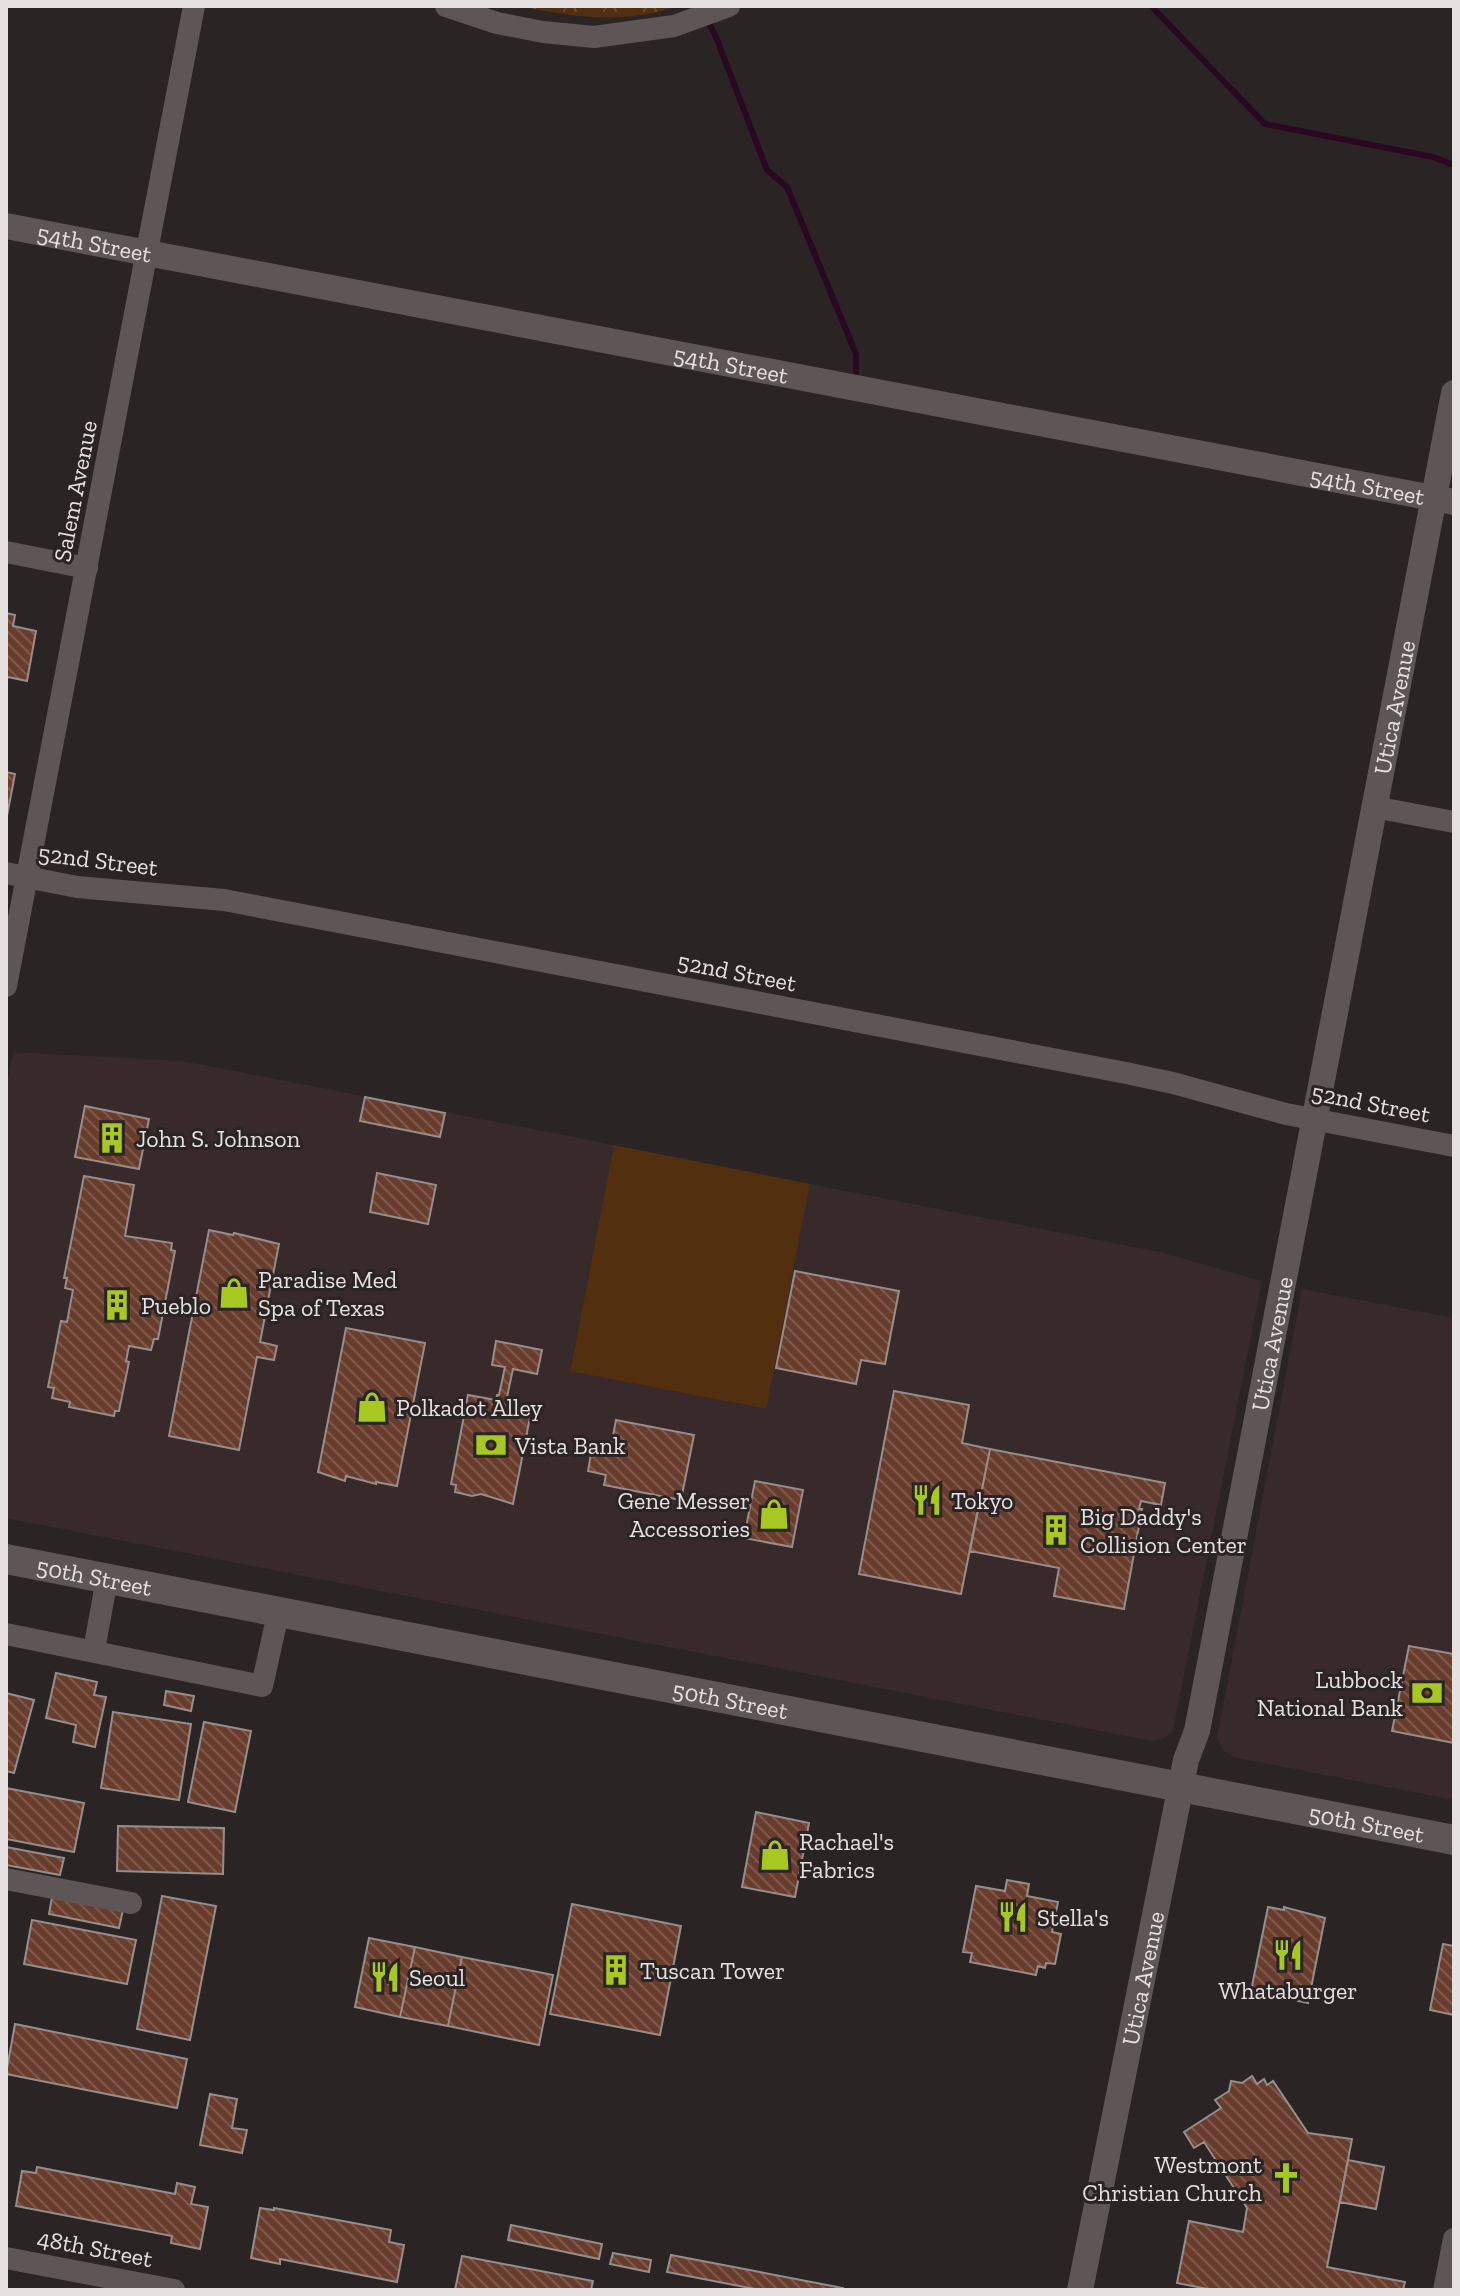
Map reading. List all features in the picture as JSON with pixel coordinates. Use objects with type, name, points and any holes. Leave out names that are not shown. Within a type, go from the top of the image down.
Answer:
[{"type":"main road","name":"50th Street","points":[[6,1559],[1454,1840]]},
{"type":"street","name":"Salem Avenue","points":[[6,986],[16,875],[87,568],[194,6]]},
{"type":"street","points":[[446,6],[497,23],[543,32],[601,37],[674,26],[729,6]]},
{"type":"street","name":"54th Street","points":[[6,226],[1444,500]]},
{"type":"street","name":"Utica Avenue","points":[[1080,2290],[1180,1787],[1197,1731],[1374,807],[1444,500],[1454,393]]},
{"type":"street","points":[[6,552],[87,568]]},
{"type":"street","points":[[1374,807],[1454,822]]},
{"type":"street","name":"52nd Street","points":[[16,875],[77,887],[224,900],[1126,1073],[1314,1119],[1454,1146]]},
{"type":"street","points":[[94,1650],[107,1579]]},
{"type":"street","points":[[6,1634],[262,1686],[278,1614]]},
{"type":"street","points":[[6,1879],[131,1903]]},
{"type":"street","points":[[1444,2290],[1454,2239]]},
{"type":"street","name":"48th Street","points":[[6,2258],[174,2290]]},
{"type":"shaded area","points":[[13,1052],[183,1061],[614,1145],[570,1370],[765,1409],[810,1184],[1160,1252],[1262,1281],[1173,1731],[1165,1738],[1152,1741],[6,1518],[6,1089]]},
{"type":"shaded area","points":[[1302,1289],[1454,1318],[1454,1800],[1233,1757],[1223,1750],[1217,1738]]},
{"type":"green space","points":[[520,6],[676,6],[638,16],[599,17]]},
{"type":"green space","points":[[614,1145],[810,1184],[766,1409],[570,1371]]},
{"type":"building","points":[[6,613],[15,615],[13,626],[36,631],[27,681],[8,677],[6,681]]},
{"type":"building","points":[[6,772],[15,774],[6,821]]},
{"type":"building","points":[[365,1097],[445,1113],[440,1137],[360,1121]]},
{"type":"building","name":"John S. Johnson","points":[[85,1106],[149,1119],[139,1169],[75,1157]]},
{"type":"building","points":[[377,1173],[436,1185],[428,1224],[370,1212]]},
{"type":"building","name":"Pueblo","points":[[84,1176],[134,1185],[125,1236],[172,1243],[171,1250],[175,1251],[158,1339],[154,1339],[151,1350],[129,1346],[126,1361],[129,1362],[119,1411],[115,1411],[114,1416],[69,1407],[70,1402],[52,1398],[54,1388],[48,1387],[61,1321],[67,1322],[73,1290],[65,1288],[67,1278],[64,1278]]},
{"type":"building","name":"Paradise Med Spa of Texas","points":[[209,1230],[279,1244],[260,1342],[277,1346],[274,1360],[257,1357],[239,1450],[169,1436]]},
{"type":"building","points":[[795,1271],[899,1291],[885,1364],[861,1360],[856,1384],[776,1368]]},
{"type":"building","name":"Polkadot Alley","points":[[346,1328],[425,1343],[397,1486],[346,1476],[345,1481],[318,1472]]},
{"type":"building","name":"Vista Bank","points":[[496,1341],[542,1350],[537,1374],[513,1369],[507,1397],[511,1398],[510,1403],[532,1407],[513,1504],[481,1494],[472,1496],[455,1492],[456,1485],[451,1484],[468,1395],[496,1400],[499,1395],[505,1367],[492,1365]]},
{"type":"building","name":"Tokyo","points":[[894,1391],[969,1405],[962,1443],[990,1449],[961,1594],[859,1574]]},
{"type":"building","points":[[616,1420],[694,1435],[681,1500],[604,1485],[606,1475],[588,1471],[592,1448],[610,1452]]},
{"type":"building","name":"Big Daddy's Collision Center","points":[[990,1449],[1165,1483],[1161,1505],[1141,1501],[1124,1609],[1054,1596],[1059,1568],[970,1551]]},
{"type":"building","name":"Gene Messer Accessories","points":[[755,1481],[803,1490],[792,1547],[744,1538]]},
{"type":"building","name":"Lubbock National Bank","points":[[1409,1646],[1454,1654],[1454,1743],[1392,1731]]},
{"type":"building","points":[[56,1673],[97,1682],[94,1695],[106,1697],[95,1747],[73,1742],[76,1725],[46,1718]]},
{"type":"building","points":[[166,1691],[194,1696],[191,1711],[164,1705]]},
{"type":"building","points":[[6,1693],[34,1700],[14,1773],[6,1771]]},
{"type":"building","points":[[113,1712],[191,1724],[179,1800],[101,1788]]},
{"type":"building","points":[[204,1722],[251,1731],[235,1812],[188,1802]]},
{"type":"building","points":[[6,1788],[84,1803],[74,1852],[6,1839]]},
{"type":"building","name":"Rachael's Fabrics","points":[[756,1812],[809,1823],[795,1897],[742,1887]]},
{"type":"building","points":[[118,1826],[224,1828],[223,1874],[117,1871]]},
{"type":"building","points":[[6,1847],[64,1858],[60,1875],[6,1865]]},
{"type":"building","name":"Stella's","points":[[1007,1880],[1029,1884],[1027,1896],[1058,1902],[1052,1932],[1061,1934],[1055,1964],[1046,1963],[1045,1968],[1038,1966],[1036,1975],[970,1962],[972,1953],[963,1952],[976,1886],[1005,1891]]},
{"type":"building","points":[[162,1896],[216,1906],[190,2040],[137,2029]]},
{"type":"building","points":[[52,1897],[123,1910],[119,1928],[49,1914]]},
{"type":"building","name":"Tuscan Tower","points":[[572,1904],[681,1926],[660,2035],[550,2014]]},
{"type":"building","name":"Whataburger","points":[[1268,1907],[1284,1910],[1284,1907],[1325,1918],[1308,2003],[1251,1991]]},
{"type":"building","points":[[32,1920],[136,1940],[127,1984],[24,1964]]},
{"type":"building","name":"Seoul","points":[[369,1938],[415,1947],[400,2017],[355,2007]]},
{"type":"building","points":[[1443,1944],[1454,1946],[1454,2015],[1430,2010]]},
{"type":"building","points":[[415,1947],[462,1957],[448,2026],[400,2017]]},
{"type":"building","points":[[462,1957],[553,1975],[539,2045],[448,2026]]},
{"type":"building","points":[[15,2024],[187,2059],[177,2108],[6,2074]]},
{"type":"building","name":"Westmont Christian Church","points":[[1252,2076],[1257,2084],[1264,2079],[1267,2085],[1273,2081],[1308,2133],[1352,2139],[1327,2267],[1405,2282],[1403,2290],[1213,2290],[1177,2283],[1189,2221],[1243,2232],[1247,2208],[1204,2142],[1194,2148],[1184,2132],[1221,2108],[1215,2100],[1229,2091],[1231,2081],[1242,2083]]},
{"type":"building","points":[[210,2094],[237,2099],[232,2128],[247,2130],[242,2153],[200,2145]]},
{"type":"building","points":[[1348,2160],[1384,2167],[1376,2209],[1340,2202]]},
{"type":"building","points":[[37,2167],[175,2194],[177,2183],[195,2187],[191,2204],[208,2207],[200,2249],[171,2243],[172,2236],[16,2206],[22,2171],[36,2173]]},
{"type":"building","points":[[260,2208],[391,2230],[389,2242],[404,2245],[397,2282],[280,2259],[280,2264],[251,2258]]},
{"type":"building","points":[[511,2225],[602,2244],[599,2259],[508,2240]]},
{"type":"building","points":[[613,2253],[651,2260],[649,2272],[610,2264]]},
{"type":"building","points":[[671,2255],[843,2290],[760,2290],[667,2272]]},
{"type":"building","points":[[462,2256],[593,2281],[591,2290],[455,2290]]},
{"type":"waterway","points":[[1151,6],[1265,124],[1433,157],[1454,165]]},
{"type":"waterway","points":[[707,19],[767,170],[787,187],[856,354],[856,372]]},
{"type":"place","name":"John S. Johnson","points":[[112,1138]]},
{"type":"place","name":"Paradise Med Spa of Texas","points":[[234,1293]]},
{"type":"place","name":"Pueblo","points":[[117,1305]]},
{"type":"place","name":"Polkadot Alley","points":[[372,1407]]},
{"type":"place","name":"Vista Bank","points":[[491,1445]]},
{"type":"place","name":"Tokyo","points":[[927,1500]]},
{"type":"place","name":"Gene Messer Accessories","points":[[774,1514]]},
{"type":"place","name":"Big Daddy's Collision Center","points":[[1056,1530]]},
{"type":"place","name":"Lubbock National Bank","points":[[1427,1693]]},
{"type":"place","name":"Rachael's Fabrics","points":[[775,1855]]},
{"type":"place","name":"Stella's","points":[[1013,1917]]},
{"type":"place","name":"Whataburger","points":[[1288,1955]]},
{"type":"place","name":"Tuscan Tower","points":[[616,1970]]},
{"type":"place","name":"Seoul","points":[[385,1977]]},
{"type":"place","name":"Westmont Christian Church","points":[[1286,2178]]}]
